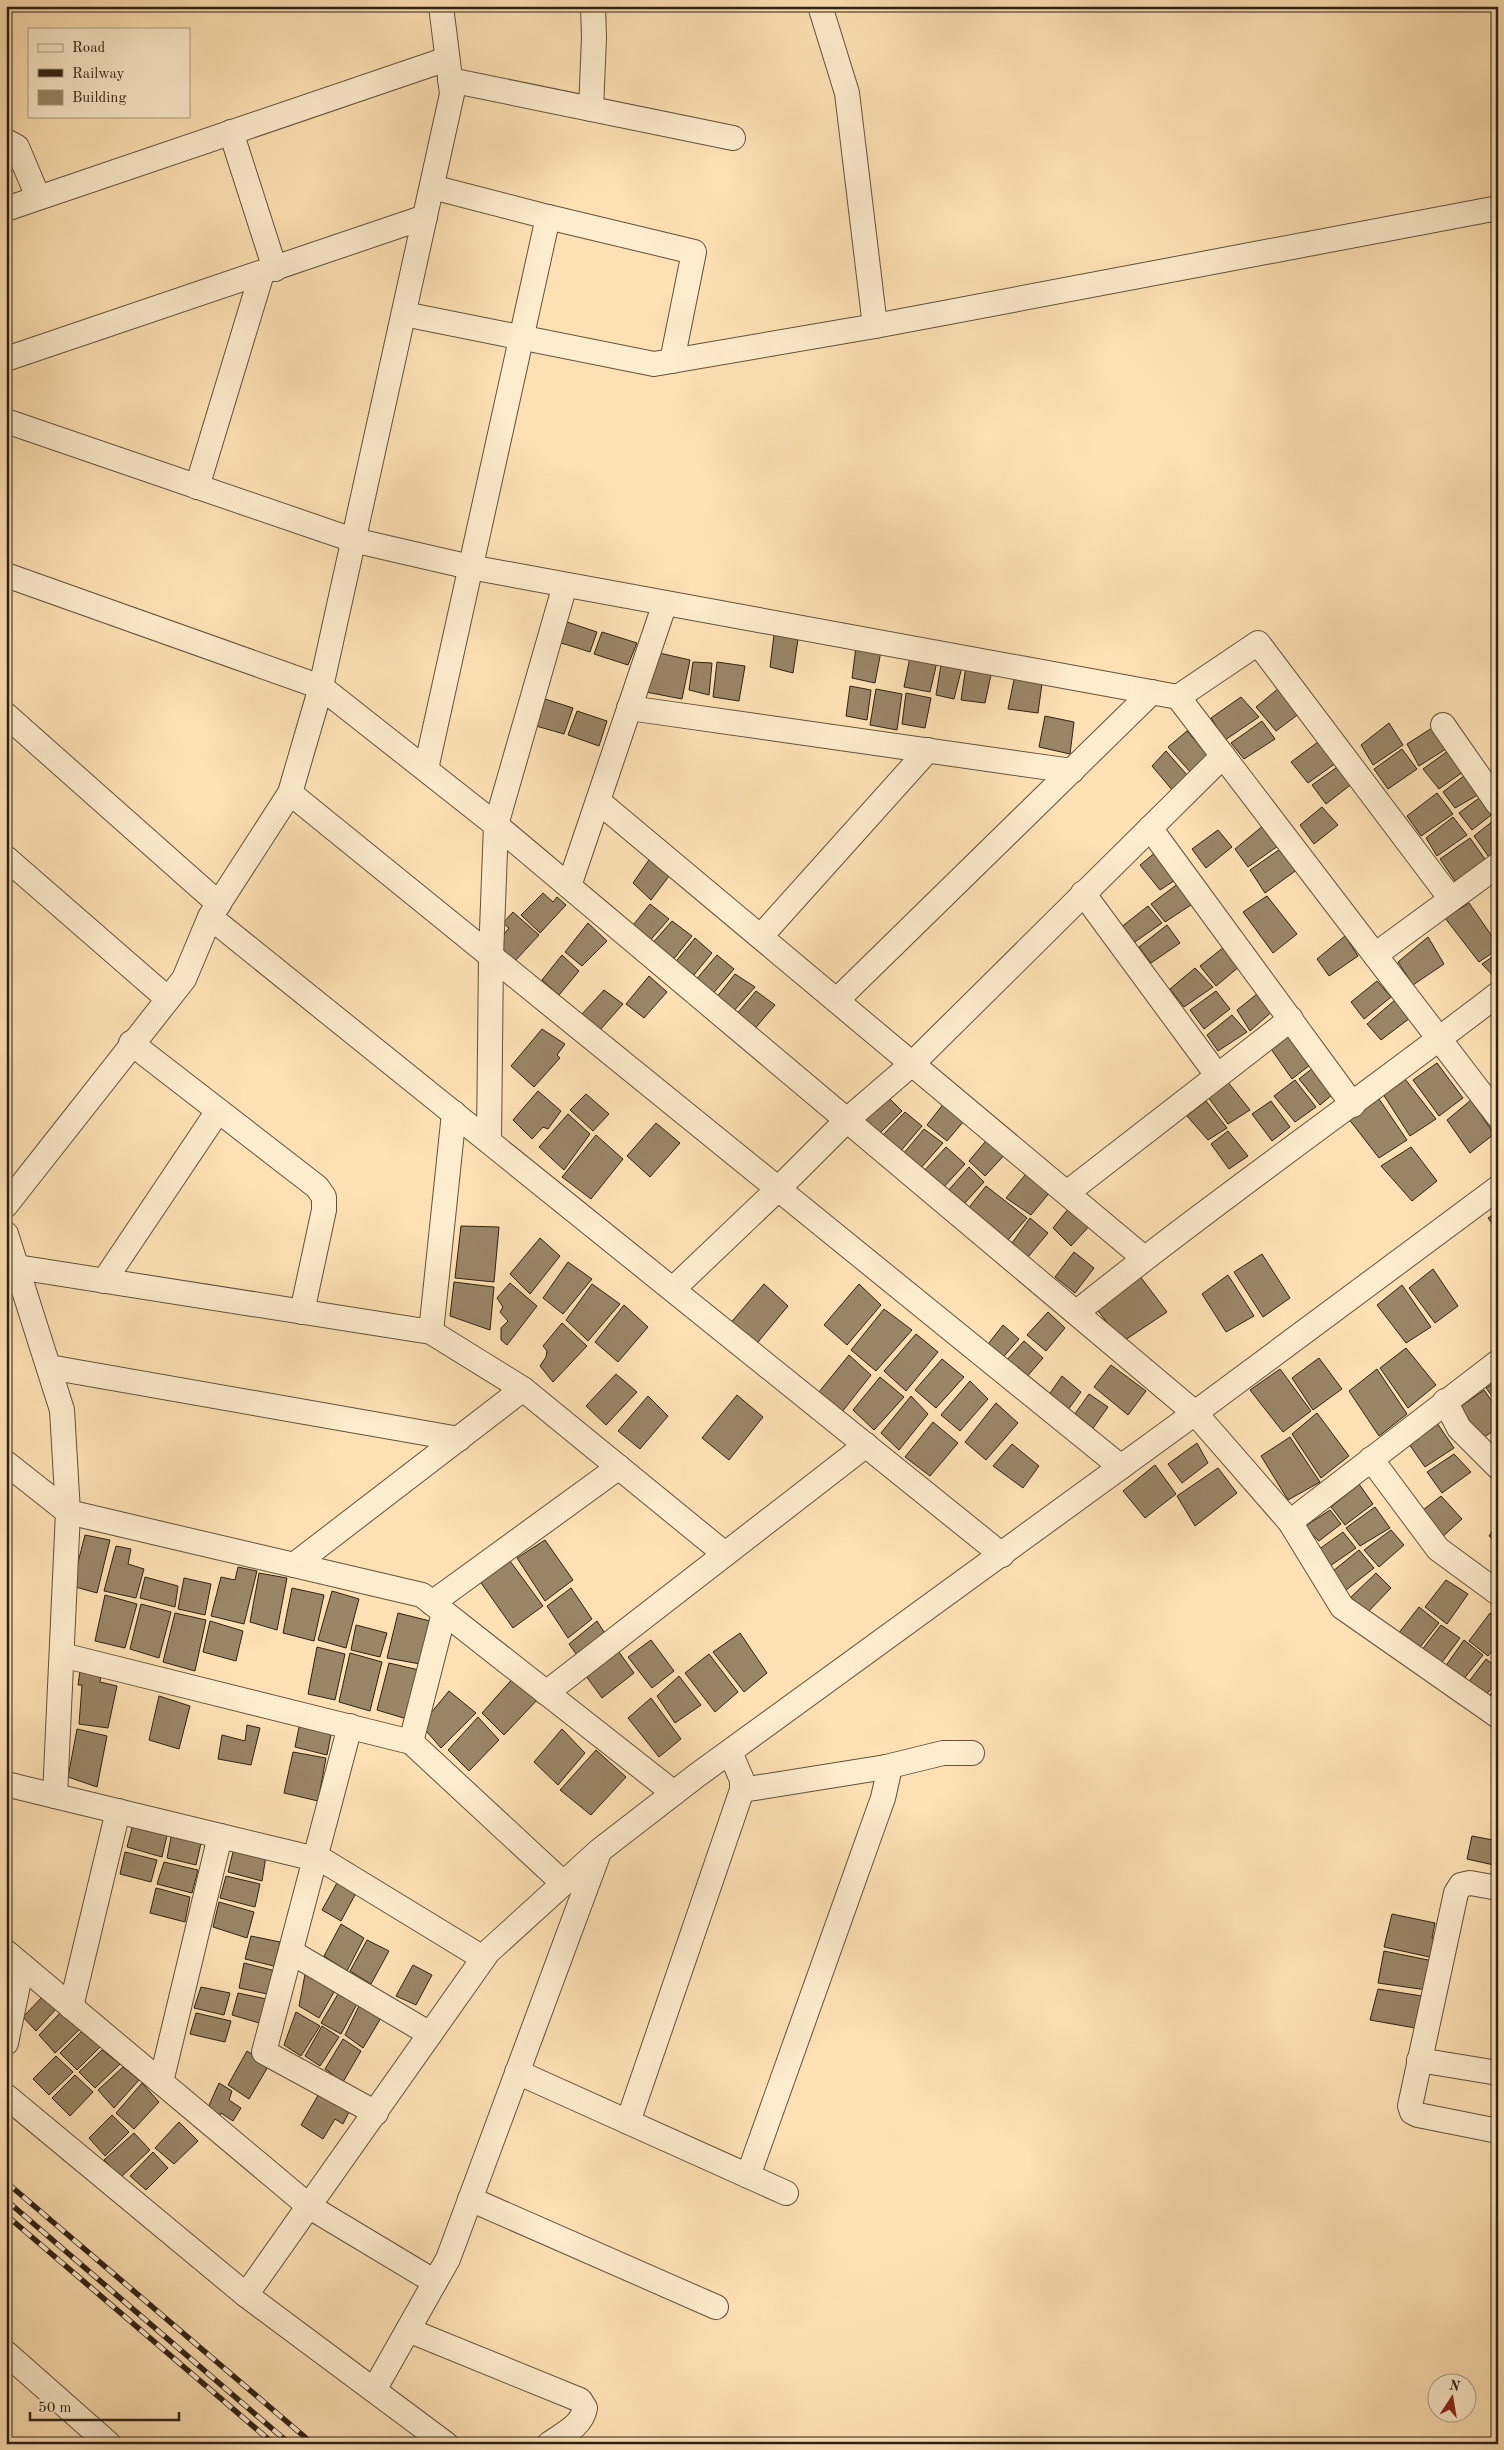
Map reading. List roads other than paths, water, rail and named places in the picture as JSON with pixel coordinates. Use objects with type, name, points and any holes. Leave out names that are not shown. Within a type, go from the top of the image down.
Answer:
[{"type":"street","points":[[6,1205],[131,1043],[184,979],[215,910],[290,793],[321,687],[452,94],[441,6]]},
{"type":"street","points":[[591,109],[594,38],[593,6]]},
{"type":"street","points":[[820,6],[847,94],[875,326]]},
{"type":"street","points":[[6,208],[231,132],[449,69],[591,109],[733,138]]},
{"type":"street","points":[[197,487],[269,271],[231,132]]},
{"type":"street","points":[[6,141],[17,147],[38,197]]},
{"type":"street","points":[[432,187],[694,252],[672,361]]},
{"type":"street","points":[[404,314],[654,364],[875,326],[1498,208]]},
{"type":"street","points":[[8,355],[269,271],[426,217]]},
{"type":"street","points":[[426,769],[548,217]]},
{"type":"street","points":[[6,421],[353,540],[470,567],[1178,697],[1498,1116]]},
{"type":"street","points":[[6,575],[321,687],[496,825],[1195,1413],[1290,1522],[1342,1607],[1498,1716]]},
{"type":"street","points":[[489,1141],[491,956],[496,825],[565,584]]},
{"type":"street","points":[[569,886],[665,603]]},
{"type":"street","points":[[1178,697],[1258,643],[1451,900]]},
{"type":"street","points":[[837,1000],[1152,692]]},
{"type":"street","points":[[630,708],[1072,771]]},
{"type":"street","points":[[6,715],[215,910],[454,1113],[1002,1555]]},
{"type":"street","points":[[1443,725],[1498,804]]},
{"type":"street","points":[[760,936],[928,750]]},
{"type":"street","points":[[672,1289],[848,1120],[913,1063],[1223,756]]},
{"type":"street","points":[[290,793],[1121,1467]]},
{"type":"street","points":[[598,801],[1068,1192],[1144,1258]]},
{"type":"street","points":[[1150,828],[1353,1105]]},
{"type":"street","points":[[6,858],[168,999]]},
{"type":"street","points":[[1375,955],[1498,865]]},
{"type":"street","points":[[1083,893],[1217,1075]]},
{"type":"street","points":[[1077,1312],[1144,1258],[1353,1105],[1498,994]]},
{"type":"street","points":[[1068,1192],[1291,1019]]},
{"type":"street","points":[[131,1043],[317,1187],[324,1197],[324,1210],[302,1312]]},
{"type":"street","points":[[104,1281],[218,1111]]},
{"type":"street","points":[[431,1332],[454,1113]]},
{"type":"street","points":[[246,2295],[310,2207],[483,1958],[599,1851],[674,1793],[1002,1555],[1498,1188]]},
{"type":"street","points":[[6,1234],[62,1410],[68,1512],[55,1796]]},
{"type":"street","points":[[17,1267],[431,1332],[524,1390],[725,1554]]},
{"type":"street","points":[[1290,1522],[1498,1362]]},
{"type":"street","points":[[49,1367],[459,1439]]},
{"type":"street","points":[[294,1565],[524,1390]]},
{"type":"street","points":[[1445,1401],[1459,1428],[1498,1467]]},
{"type":"street","points":[[546,1693],[866,1445]]},
{"type":"street","points":[[1371,1459],[1438,1550],[1498,1593]]},
{"type":"street","points":[[6,1463],[68,1512],[422,1596],[674,1793]]},
{"type":"street","points":[[411,1742],[438,1608],[618,1467]]},
{"type":"street","points":[[62,1655],[411,1742],[563,1883]]},
{"type":"street","points":[[350,1726],[264,2052],[376,2112]]},
{"type":"street","points":[[628,2122],[742,1790],[742,1780],[730,1752]]},
{"type":"street","points":[[742,1790],[886,1767],[943,1753],[972,1753]]},
{"type":"street","points":[[748,2176],[884,1798],[888,1776],[886,1767]]},
{"type":"street","points":[[6,1784],[324,1860],[483,1958]]},
{"type":"street","points":[[71,2007],[118,1811]]},
{"type":"street","points":[[161,2082],[220,1836]]},
{"type":"street","points":[[374,2390],[448,2259],[599,1851]]},
{"type":"street","points":[[1498,1888],[1470,1883],[1461,1885],[1456,1893],[1410,2106],[1412,2112],[1418,2115],[1498,2131]]},
{"type":"street","points":[[291,1952],[430,2034]]},
{"type":"street","points":[[14,1959],[310,2207],[435,2282]]},
{"type":"street","points":[[6,2043],[14,1959]]},
{"type":"street","points":[[1419,2060],[1498,2073]]},
{"type":"street","points":[[517,2072],[786,2193]]},
{"type":"street","points":[[6,2096],[246,2295],[446,2444]]},
{"type":"street","points":[[470,2199],[716,2307]]},
{"type":"street","points":[[408,2330],[580,2400],[585,2408],[583,2417],[576,2425],[549,2444]]},
{"type":"street","points":[[6,2353],[110,2444]]},
{"type":"railway","points":[[6,2182],[313,2444]]},
{"type":"railway","points":[[6,2200],[290,2444]]},
{"type":"railway","points":[[6,2215],[274,2444]]}]
